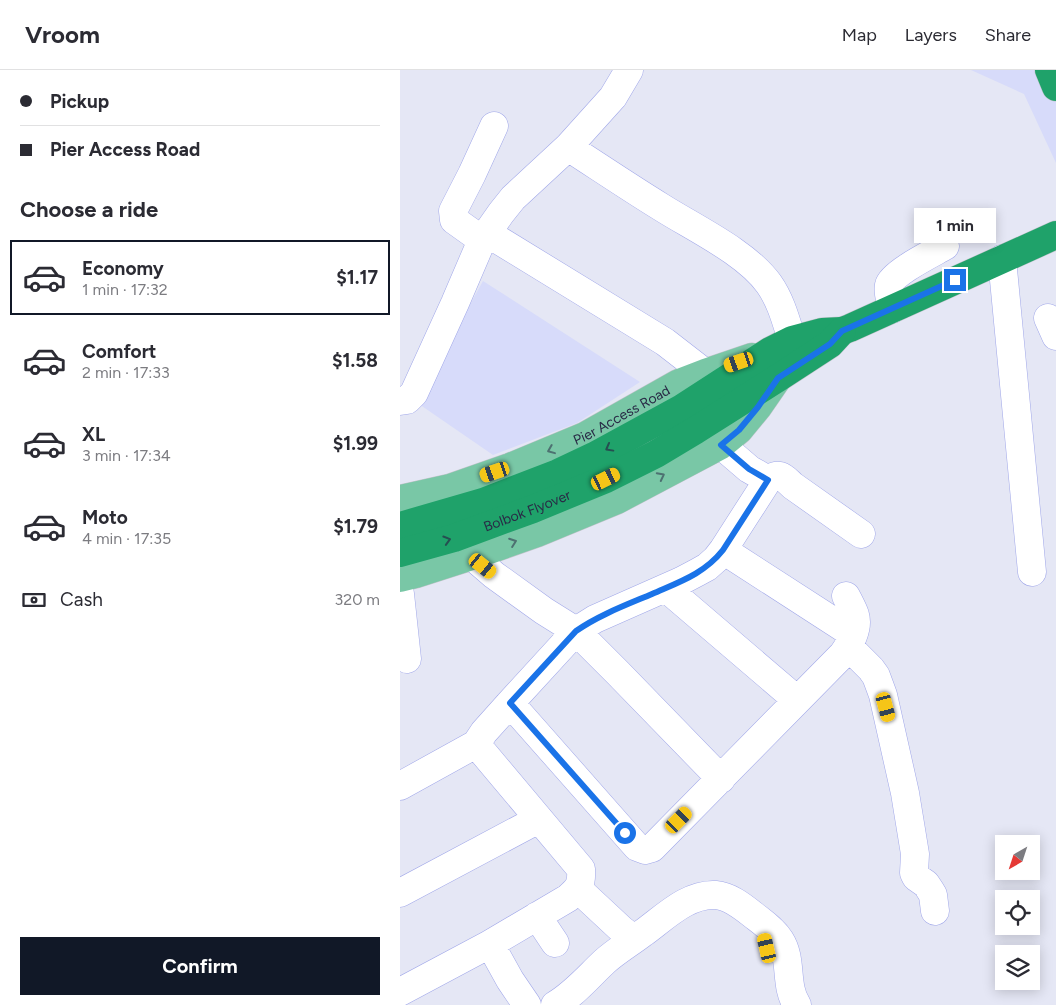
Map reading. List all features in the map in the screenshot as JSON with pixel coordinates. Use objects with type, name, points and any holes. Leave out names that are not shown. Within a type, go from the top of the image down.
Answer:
[{"type":"highway","points":[[1049,70],[1056,87]]},
{"type":"highway","name":"Pier Access Road","points":[[781,346],[822,332],[842,331],[1056,235]]},
{"type":"highway","name":"Pier Access Road","points":[[778,378],[830,344],[842,331]]},
{"type":"highway","name":"Bolbok Flyover","points":[[400,553],[471,532],[533,510],[606,479],[656,454],[689,419],[781,346]]},
{"type":"highway","name":"Bolbok Flyover","points":[[400,526],[483,502],[558,473],[594,456],[689,419],[778,378]]},
{"type":"main road","name":"Pier Access Road","points":[[400,500],[459,485],[510,467],[585,436],[679,383],[781,346]]},
{"type":"main road","name":"Pier Access Road","points":[[400,578],[538,533],[617,500],[721,445],[739,430],[778,378]]},
{"type":"street","points":[[400,401],[407,400],[414,393],[484,236],[513,198],[568,147],[613,97],[629,70]]},
{"type":"street","points":[[494,126],[453,211],[454,220],[665,342],[705,373]]},
{"type":"street","points":[[568,147],[732,250],[755,269],[769,284],[783,311],[781,346]]},
{"type":"street","points":[[660,206],[662,228],[680,240]]},
{"type":"street","points":[[892,309],[888,289],[889,282],[902,271],[944,246]]},
{"type":"street","points":[[1002,259],[1032,572]]},
{"type":"street","points":[[721,445],[749,469],[768,480]]},
{"type":"street","points":[[400,786],[476,744],[484,732],[576,631],[591,621],[666,588],[707,567],[723,550],[768,480],[773,476],[783,477],[861,534]]},
{"type":"street","points":[[723,550],[851,640],[876,676],[883,695],[905,793],[914,854],[914,872],[916,877],[926,884],[933,895],[935,911]]},
{"type":"street","points":[[472,556],[494,575],[544,611],[576,631],[721,779]]},
{"type":"street","points":[[666,588],[797,700]]},
{"type":"street","points":[[400,594],[407,659]]},
{"type":"street","points":[[510,703],[637,847],[645,850],[652,848],[836,661],[851,640],[856,622],[855,614],[846,596]]},
{"type":"street","points":[[400,992],[490,944],[568,898],[578,889],[582,879],[581,869],[476,744]]},
{"type":"street","points":[[400,893],[539,819]]},
{"type":"street","points":[[578,889],[634,939]]},
{"type":"street","points":[[555,1005],[565,999],[613,954],[675,908],[692,899],[706,895],[726,896],[763,923],[767,948],[777,968],[788,978],[789,987],[797,1005]]},
{"type":"street","points":[[537,916],[555,943]]},
{"type":"street","points":[[490,944],[510,980],[527,1005]]},
{"type":"shaded area","points":[[971,70],[1056,70],[1056,163],[1024,94]]},
{"type":"shaded area","points":[[483,281],[640,382],[577,423],[493,455],[416,402]]},
{"type":"route","points":[[625,833],[510,703],[576,631],[586,624],[681,581],[707,567],[716,559],[768,480],[749,469],[721,445],[739,430],[778,378],[830,344],[842,331],[955,280]]}]
